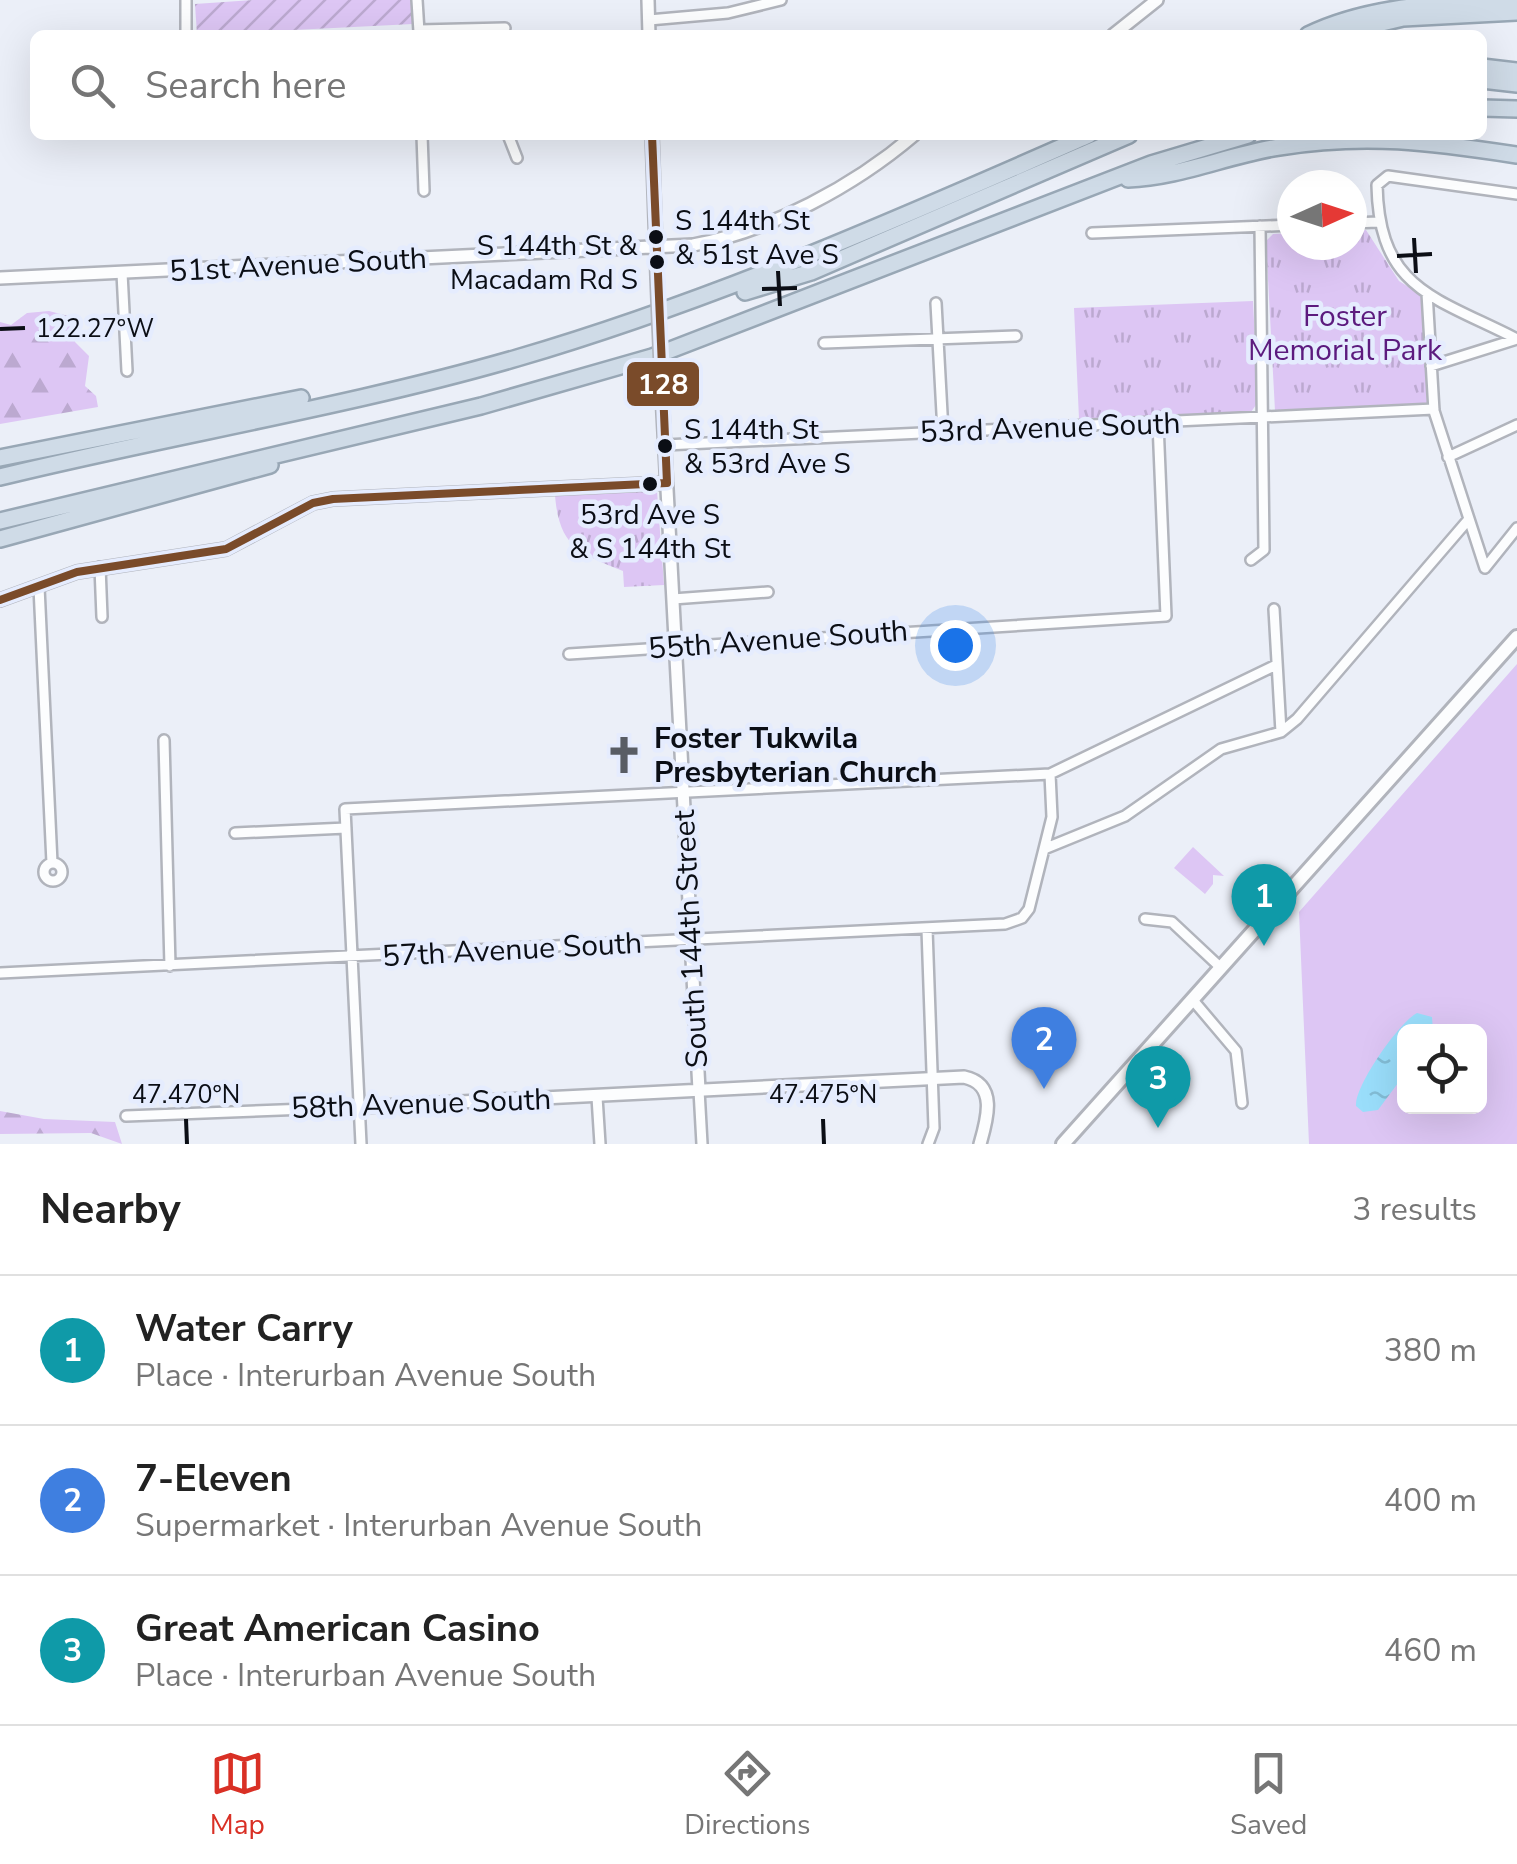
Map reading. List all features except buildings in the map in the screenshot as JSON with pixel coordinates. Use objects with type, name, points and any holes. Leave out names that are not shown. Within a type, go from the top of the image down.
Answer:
[{"type":"highway","points":[[1321,30],[1391,10],[1517,1]]},
{"type":"highway","points":[[1352,30],[1403,18],[1517,12]]},
{"type":"highway","points":[[1487,68],[1517,72]]},
{"type":"highway","points":[[1487,81],[1517,84]]},
{"type":"highway","points":[[1487,108],[1517,109]]},
{"type":"highway","points":[[682,306],[804,260],[1078,140]]},
{"type":"highway","points":[[0,477],[514,359],[682,306],[811,272],[1117,140]]},
{"type":"highway","points":[[0,538],[166,496],[369,434],[652,356],[1181,154],[1230,140]]},
{"type":"highway","points":[[1114,180],[1156,178],[1274,148],[1330,140]]},
{"type":"highway","points":[[1410,140],[1517,155]]},
{"type":"highway","points":[[0,458],[324,393],[414,383]]},
{"type":"highway","points":[[0,520],[369,434]]},
{"type":"main road","points":[[1063,1144],[1517,638]]},
{"type":"street","points":[[186,0],[186,30]]},
{"type":"street","points":[[418,0],[419,30]]},
{"type":"street","points":[[648,0],[649,30]]},
{"type":"street","points":[[648,20],[728,13],[782,0]]},
{"type":"street","points":[[1118,30],[1157,0]]},
{"type":"street","points":[[471,30],[505,28]]},
{"type":"street","points":[[422,140],[424,191]]},
{"type":"street","points":[[510,140],[517,158]]},
{"type":"street","name":"South 144th Street","points":[[652,140],[702,1144]]},
{"type":"street","name":"51st Avenue South","points":[[0,278],[656,249],[718,241],[776,218],[862,174],[907,140]]},
{"type":"street","points":[[1517,194],[1381,178],[1378,222],[1398,270],[1427,293],[1517,339]]},
{"type":"street","points":[[1367,222],[1378,222]]},
{"type":"street","points":[[1092,233],[1277,225]]},
{"type":"street","points":[[1251,560],[1262,554],[1260,226]]},
{"type":"street","points":[[122,273],[126,371]]},
{"type":"street","points":[[1427,293],[1434,409],[1485,568],[1517,528]]},
{"type":"street","points":[[936,303],[943,432]]},
{"type":"street","points":[[824,344],[1016,336]]},
{"type":"street","points":[[1432,366],[1517,339]]},
{"type":"street","name":"53rd Avenue South","points":[[666,445],[1434,409]]},
{"type":"street","name":"55th Avenue South","points":[[569,654],[1166,616],[1158,424]]},
{"type":"street","points":[[1448,457],[1516,428]]},
{"type":"street","points":[[0,600],[100,567],[226,549],[313,504],[333,499],[667,483]]},
{"type":"street","points":[[1044,849],[1125,816],[1221,749],[1281,732],[1297,719],[1469,519]]},
{"type":"street","points":[[100,567],[102,617]]},
{"type":"street","points":[[39,587],[52,863]]},
{"type":"street","points":[[672,599],[768,592]]},
{"type":"street","points":[[1274,609],[1281,732]]},
{"type":"street","points":[[361,1144],[345,809],[1050,774],[1276,665]]},
{"type":"street","points":[[164,740],[170,966]]},
{"type":"street","points":[[1044,849],[1052,817],[1050,774]]},
{"type":"street","points":[[235,834],[346,828]]},
{"type":"street","name":"57th Avenue South","points":[[0,973],[1005,924],[1022,918],[1029,909],[1044,849]]},
{"type":"street","points":[[1145,920],[1172,922],[1220,968]]},
{"type":"street","points":[[927,928],[934,1128],[929,1142]]},
{"type":"street","points":[[1192,1000],[1236,1051],[1242,1103]]},
{"type":"street","name":"58th Avenue South","points":[[126,1116],[931,1078],[977,1081],[988,1102],[980,1144]]},
{"type":"street","points":[[597,1096],[600,1144]]},
{"type":"green space","points":[[412,0],[413,24],[197,30],[195,4]]},
{"type":"green space","name":"Foster Memorial Park","points":[[1367,232],[1399,281],[1423,296],[1427,404],[1275,411],[1266,241],[1277,234],[1277,260],[1367,260]]},
{"type":"green space","name":"Foster Memorial Park","points":[[1253,301],[1258,402],[1251,412],[1079,419],[1074,308]]},
{"type":"green space","points":[[49,311],[72,317],[75,342],[89,356],[85,386],[96,396],[98,407],[0,424],[0,322],[11,325],[27,313]]},
{"type":"green space","points":[[657,491],[664,585],[624,587],[623,571],[594,559],[566,537],[557,512],[555,495]]},
{"type":"green space","points":[[1517,664],[1517,1144],[1309,1144],[1299,912]]},
{"type":"green space","points":[[1193,847],[1224,876],[1213,875],[1213,884],[1205,894],[1174,868]]},
{"type":"green space","points":[[0,1111],[44,1119],[115,1122],[122,1144],[91,1133],[0,1134]]},
{"type":"water","points":[[1417,1013],[1432,1017],[1432,1024],[1404,1024]]},
{"type":"water","points":[[1397,1033],[1397,1084],[1378,1110],[1363,1112],[1356,1106],[1357,1097],[1379,1056]]},
{"type":"transit line","name":"128","points":[[652,140],[667,483]]},
{"type":"transit line","name":"128","points":[[0,600],[77,572],[226,549],[313,503],[333,499],[667,483]]},
{"type":"place","name":"S 144th St & 51st Ave S","points":[[656,237]]},
{"type":"place","name":"S 144th St & Macadam Rd S","points":[[657,262]]},
{"type":"place","name":"S 144th St & 53rd Ave S","points":[[665,446]]},
{"type":"place","name":"53rd Ave S & S 144th St","points":[[650,484]]},
{"type":"place","name":"Foster Tukwila Presbyterian Church","points":[[624,755]]},
{"type":"place","name":"Water Carry","points":[[1264,946]]},
{"type":"place","name":"7-Eleven","points":[[1044,1089]]},
{"type":"place","name":"Great American Casino","points":[[1158,1128]]}]
